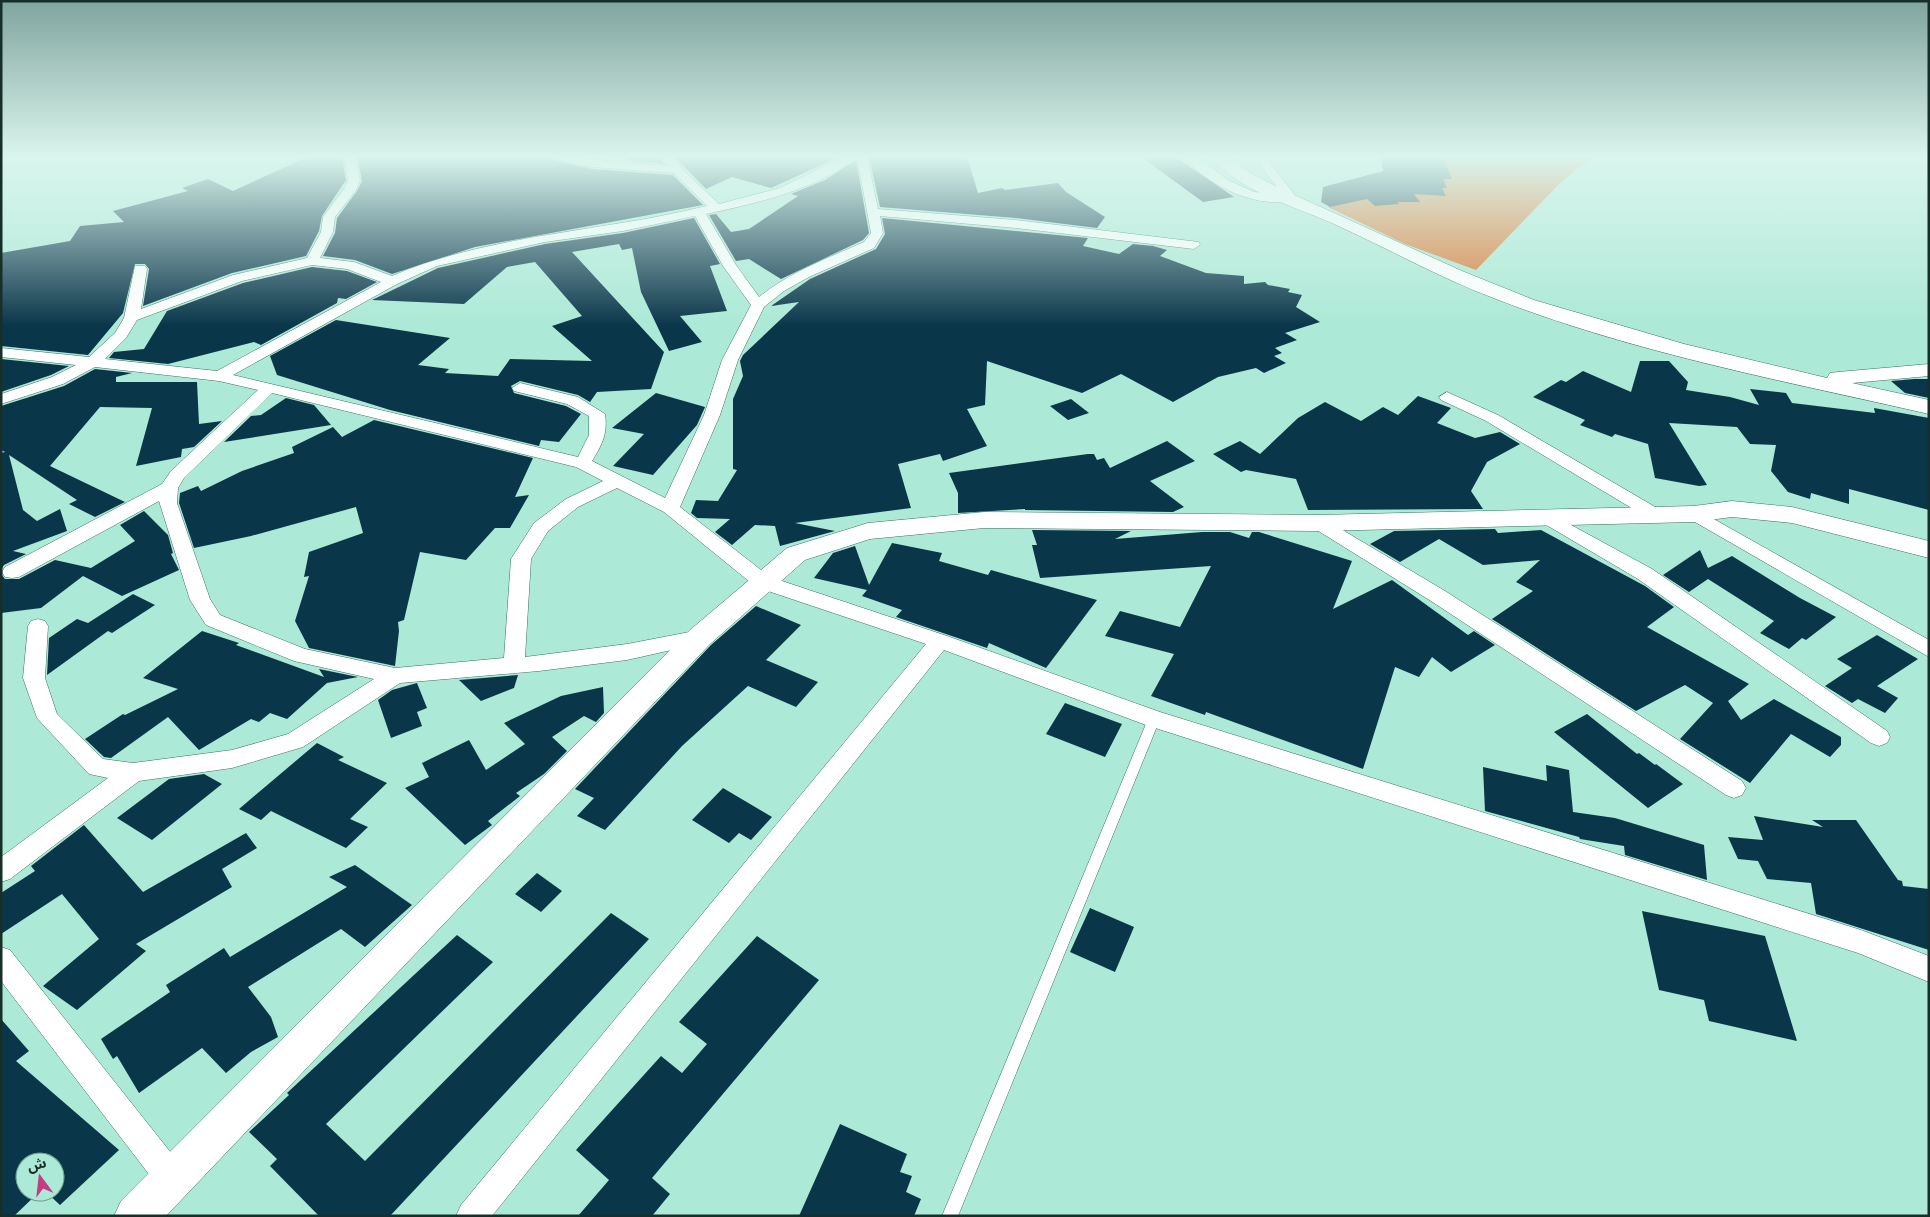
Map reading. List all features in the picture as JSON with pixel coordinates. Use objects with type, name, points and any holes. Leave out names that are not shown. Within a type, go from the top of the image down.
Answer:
[{"type":"street","points":[[312,261],[327,232],[328,217],[331,213]]},
{"type":"street","points":[[219,376],[392,281],[433,263],[467,254],[695,213]]},
{"type":"street","points":[[699,213],[730,266],[758,305]]},
{"type":"street","points":[[670,508],[712,415],[730,360],[758,305],[779,288],[804,274],[869,245],[877,233],[872,213]]},
{"type":"street","points":[[882,213],[1016,224],[1194,245]]},
{"type":"street","points":[[1322,213],[1456,276],[1527,304],[1633,335],[1929,407]]},
{"type":"street","points":[[131,317],[196,295],[238,278],[312,261],[349,265],[392,281]]},
{"type":"street","points":[[1,399],[58,381],[92,362],[120,336],[131,317],[140,269]]},
{"type":"street","points":[[1,345],[29,356]]},
{"type":"street","points":[[1,352],[219,376],[582,464],[670,508],[763,582],[940,641],[1154,719],[1861,942],[1929,970]]},
{"type":"street","points":[[1814,380],[1929,370]]},
{"type":"street","points":[[270,388],[177,475],[169,488],[168,503],[174,524],[200,600],[213,620],[301,656],[395,676],[627,652],[700,637]]},
{"type":"street","points":[[520,388],[572,400],[596,414],[599,429],[596,442],[582,464]]},
{"type":"street","points":[[1447,397],[1492,418],[1656,515]]},
{"type":"street","points":[[514,665],[521,559],[542,527],[572,503],[617,481]]},
{"type":"street","points":[[12,572],[169,488]]},
{"type":"street","points":[[136,1216],[700,637],[796,554],[868,531],[984,520],[1318,523],[1549,519],[1694,514],[1732,509],[1792,515],[1929,550]]},
{"type":"street","points":[[1694,514],[1929,650]]},
{"type":"street","points":[[1549,519],[1646,574],[1879,737]]},
{"type":"street","points":[[1318,523],[1438,596],[1734,788]]},
{"type":"street","points":[[38,626],[34,678],[48,718],[96,767],[133,772],[232,759],[295,740],[395,676]]},
{"type":"street","points":[[472,1216],[940,641]]},
{"type":"street","points":[[1,871],[133,772]]},
{"type":"street","points":[[1,959],[172,1179]]},
{"type":"lane","points":[[950,1216],[1154,719]]},
{"type":"shaded area","points":[[1340,213],[1531,213],[1476,270],[1405,244]]},
{"type":"building","points":[[115,213],[324,213],[319,231],[306,256],[232,273],[143,306],[149,269],[145,264],[135,264],[123,313],[88,355],[1,346],[1,253],[70,241],[80,226],[124,222]]},
{"type":"building","points":[[341,213],[661,213],[475,247],[392,274],[355,260],[323,256],[335,233],[337,218]]},
{"type":"building","points":[[773,213],[865,213],[869,233],[863,240],[781,279],[749,259],[736,261],[709,215],[716,214],[731,232],[749,229]]},
{"type":"building","points":[[952,213],[1098,213],[1105,217],[1097,228],[1016,218]]},
{"type":"building","points":[[694,218],[720,264],[710,266],[727,311],[680,316],[702,342],[669,351],[641,292],[632,248],[622,250],[619,244],[572,252],[664,352],[651,389],[597,392],[590,402],[578,395],[520,381],[511,386],[514,393],[566,406],[581,414],[559,442],[541,440],[539,446],[390,410],[277,375],[270,356],[336,320],[450,338],[418,365],[449,369],[445,373],[498,376],[510,359],[592,361],[552,326],[582,316],[535,262],[507,267],[464,304],[372,300],[438,268],[545,244],[623,233]]},
{"type":"building","points":[[882,218],[1088,238],[1083,246],[1119,254],[1133,244],[1153,246],[1167,250],[1160,256],[1206,273],[1244,276],[1244,284],[1265,282],[1268,285],[1290,289],[1288,292],[1302,295],[1296,307],[1320,322],[1285,333],[1297,340],[1275,348],[1282,353],[1274,356],[1286,363],[1264,373],[1256,368],[1218,377],[1173,402],[1121,374],[1082,393],[987,361],[985,405],[967,409],[987,446],[943,461],[940,454],[898,464],[911,508],[795,523],[835,531],[780,546],[775,526],[755,525],[732,545],[715,532],[730,519],[697,518],[691,513],[696,500],[718,501],[737,470],[733,469],[733,399],[743,376],[740,361],[743,355],[799,302],[771,306],[810,279],[876,249],[885,234]]},
{"type":"building","points":[[312,267],[347,271],[377,282],[346,299],[338,298],[337,303],[261,345],[254,342],[168,364],[109,358],[114,352],[144,349],[167,311],[243,283]]},
{"type":"building","points":[[1,359],[69,366],[51,375],[1,392]]},
{"type":"building","points":[[1640,361],[1669,361],[1688,382],[1686,390],[1730,397],[1759,405],[1750,389],[1786,393],[1792,403],[1875,413],[1874,408],[1929,418],[1929,510],[1849,489],[1849,504],[1811,493],[1810,499],[1788,492],[1771,471],[1776,445],[1750,444],[1737,427],[1669,423],[1707,485],[1699,486],[1655,478],[1648,444],[1615,434],[1612,437],[1580,425],[1585,420],[1533,397],[1561,380],[1566,382],[1583,371],[1631,392]]},
{"type":"building","points":[[95,369],[132,373],[116,377],[116,382],[197,382],[199,424],[222,421],[194,447],[182,449],[181,457],[136,466],[152,408],[100,407],[50,466],[125,502],[95,517],[69,504],[77,500],[9,455],[23,510],[37,521],[60,509],[67,531],[13,551],[26,554],[4,565],[1,570],[1,453],[5,452],[1,450],[1,406],[64,386]]},
{"type":"building","points":[[1929,379],[1929,398],[1905,393],[1891,381]]},
{"type":"building","points":[[656,393],[705,407],[697,425],[653,475],[613,466],[644,434],[612,428]]},
{"type":"building","points":[[1418,396],[1451,408],[1437,423],[1475,438],[1500,432],[1520,444],[1487,462],[1471,491],[1483,509],[1308,510],[1296,479],[1246,470],[1241,472],[1213,454],[1240,441],[1260,454],[1298,418],[1325,402],[1361,421],[1383,407],[1398,415]]},
{"type":"building","points":[[286,398],[314,405],[331,425],[224,442],[251,416],[261,415]]},
{"type":"building","points":[[1071,399],[1089,413],[1068,420],[1050,406]]},
{"type":"building","points":[[374,420],[533,458],[515,497],[529,495],[510,528],[495,528],[466,560],[420,552],[404,620],[398,622],[399,631],[395,666],[309,648],[295,621],[309,576],[304,577],[309,552],[363,533],[356,507],[251,536],[194,548],[179,503],[180,493],[198,486],[201,491],[242,471],[294,453],[292,447],[333,427],[342,437]]},
{"type":"building","points":[[1167,441],[1195,461],[1150,481],[1184,507],[1173,512],[1025,509],[958,513],[958,493],[949,473],[1088,454],[1094,454],[1097,460],[1104,458],[1110,468]]},
{"type":"building","points":[[144,511],[168,535],[173,553],[171,554],[179,570],[122,596],[83,576],[41,608],[1,613],[1,574],[5,579],[19,579],[55,560],[91,568],[135,541],[120,525]]},
{"type":"building","points":[[1495,529],[1498,533],[1541,530],[1645,586],[1674,607],[1647,627],[1749,684],[1728,701],[1741,720],[1774,699],[1841,737],[1841,745],[1830,757],[1791,734],[1750,783],[1680,739],[1713,703],[1685,685],[1636,711],[1492,619],[1533,591],[1516,582],[1540,560],[1483,565],[1439,539],[1400,562],[1370,544],[1394,531]]},
{"type":"building","points":[[1032,530],[1131,531],[1115,539],[1202,532],[1230,532],[1249,538],[1252,532],[1259,532],[1352,561],[1333,609],[1392,580],[1468,635],[1474,631],[1495,645],[1451,672],[1432,657],[1419,677],[1395,667],[1363,769],[1206,712],[1205,715],[1151,696],[1174,654],[1105,636],[1120,611],[1180,627],[1211,566],[1040,578],[1032,545],[1037,545]]},
{"type":"building","points":[[892,543],[942,553],[939,561],[988,575],[991,570],[1097,600],[1046,668],[989,643],[987,648],[896,617],[902,610],[862,596],[867,590],[814,578],[833,553],[855,546],[869,585]]},
{"type":"building","points":[[1700,550],[1708,568],[1732,556],[1800,598],[1836,617],[1806,640],[1802,638],[1789,649],[1760,633],[1774,621],[1708,579],[1689,592],[1663,575]]},
{"type":"building","points":[[133,594],[155,605],[112,633],[108,631],[47,675],[49,638],[77,619],[88,623]]},
{"type":"building","points":[[756,606],[801,625],[766,660],[818,682],[796,707],[748,686],[682,746],[605,830],[577,816],[594,798],[575,789],[711,645]]},
{"type":"building","points":[[202,631],[239,643],[236,645],[324,677],[319,669],[358,677],[327,683],[287,719],[270,713],[259,722],[251,719],[199,750],[168,717],[111,758],[104,757],[85,739],[123,714],[125,715],[178,689],[143,678]]},
{"type":"building","points":[[1877,635],[1918,659],[1877,686],[1898,698],[1885,713],[1858,699],[1852,703],[1825,686],[1852,668],[1837,659]]},
{"type":"building","points":[[518,675],[514,688],[481,701],[459,680]]},
{"type":"building","points":[[417,683],[427,708],[417,712],[422,726],[391,738],[378,700],[392,690]]},
{"type":"building","points":[[603,687],[604,713],[596,722],[584,716],[552,737],[567,751],[544,774],[516,793],[520,796],[488,821],[492,825],[465,845],[405,788],[429,777],[422,763],[469,740],[486,770],[525,744],[504,723],[561,696]]},
{"type":"building","points":[[1065,703],[1122,724],[1105,757],[1046,734]]},
{"type":"building","points":[[1587,714],[1637,754],[1639,753],[1656,764],[1683,784],[1648,808],[1554,732]]},
{"type":"building","points":[[317,743],[344,757],[338,760],[387,783],[350,819],[368,827],[346,848],[271,811],[261,820],[239,809]]},
{"type":"building","points":[[1546,765],[1569,770],[1573,812],[1615,818],[1704,845],[1707,880],[1625,855],[1624,846],[1580,839],[1579,837],[1485,811],[1483,767],[1547,781]]},
{"type":"building","points":[[204,774],[222,784],[152,840],[117,818],[169,779]]},
{"type":"building","points":[[723,788],[772,817],[751,840],[739,833],[729,843],[692,820]]},
{"type":"building","points":[[1754,816],[1823,827],[1812,820],[1856,820],[1898,880],[1902,881],[1903,886],[1929,889],[1929,950],[1816,914],[1811,883],[1767,879],[1758,861],[1738,859],[1728,837],[1763,840]]},
{"type":"building","points":[[84,825],[143,892],[246,833],[257,848],[222,869],[232,887],[136,944],[146,951],[77,1010],[43,986],[99,939],[62,894],[1,934],[1,893],[35,871],[31,866]]},
{"type":"building","points":[[355,865],[412,905],[365,947],[341,929],[248,987],[271,1017],[278,1037],[251,1052],[226,1073],[202,1048],[139,1093],[117,1056],[113,1059],[101,1039],[170,992],[166,985],[224,948],[230,957],[347,887],[329,877]]},
{"type":"building","points":[[537,873],[562,891],[541,912],[515,894]]},
{"type":"building","points":[[1090,908],[1134,927],[1115,972],[1070,952]]},
{"type":"building","points":[[1642,911],[1765,936],[1797,1041],[1709,1021],[1704,1000],[1659,990]]},
{"type":"building","points":[[611,913],[649,939],[390,1216],[319,1216],[270,1166],[277,1159],[249,1132],[289,1095],[287,1093],[457,935],[493,962],[326,1124],[365,1161]]},
{"type":"building","points":[[757,936],[819,980],[652,1178],[670,1194],[652,1216],[578,1216],[609,1180],[576,1150],[661,1056],[682,1073],[707,1044],[679,1022]]},
{"type":"building","points":[[1,1019],[29,1051],[16,1061],[119,1150],[65,1200],[65,1152],[15,1152],[15,1202],[29,1202],[14,1216],[1,1216]]},
{"type":"building","points":[[840,1124],[907,1154],[900,1172],[912,1176],[906,1192],[921,1199],[914,1216],[799,1216]]}]
